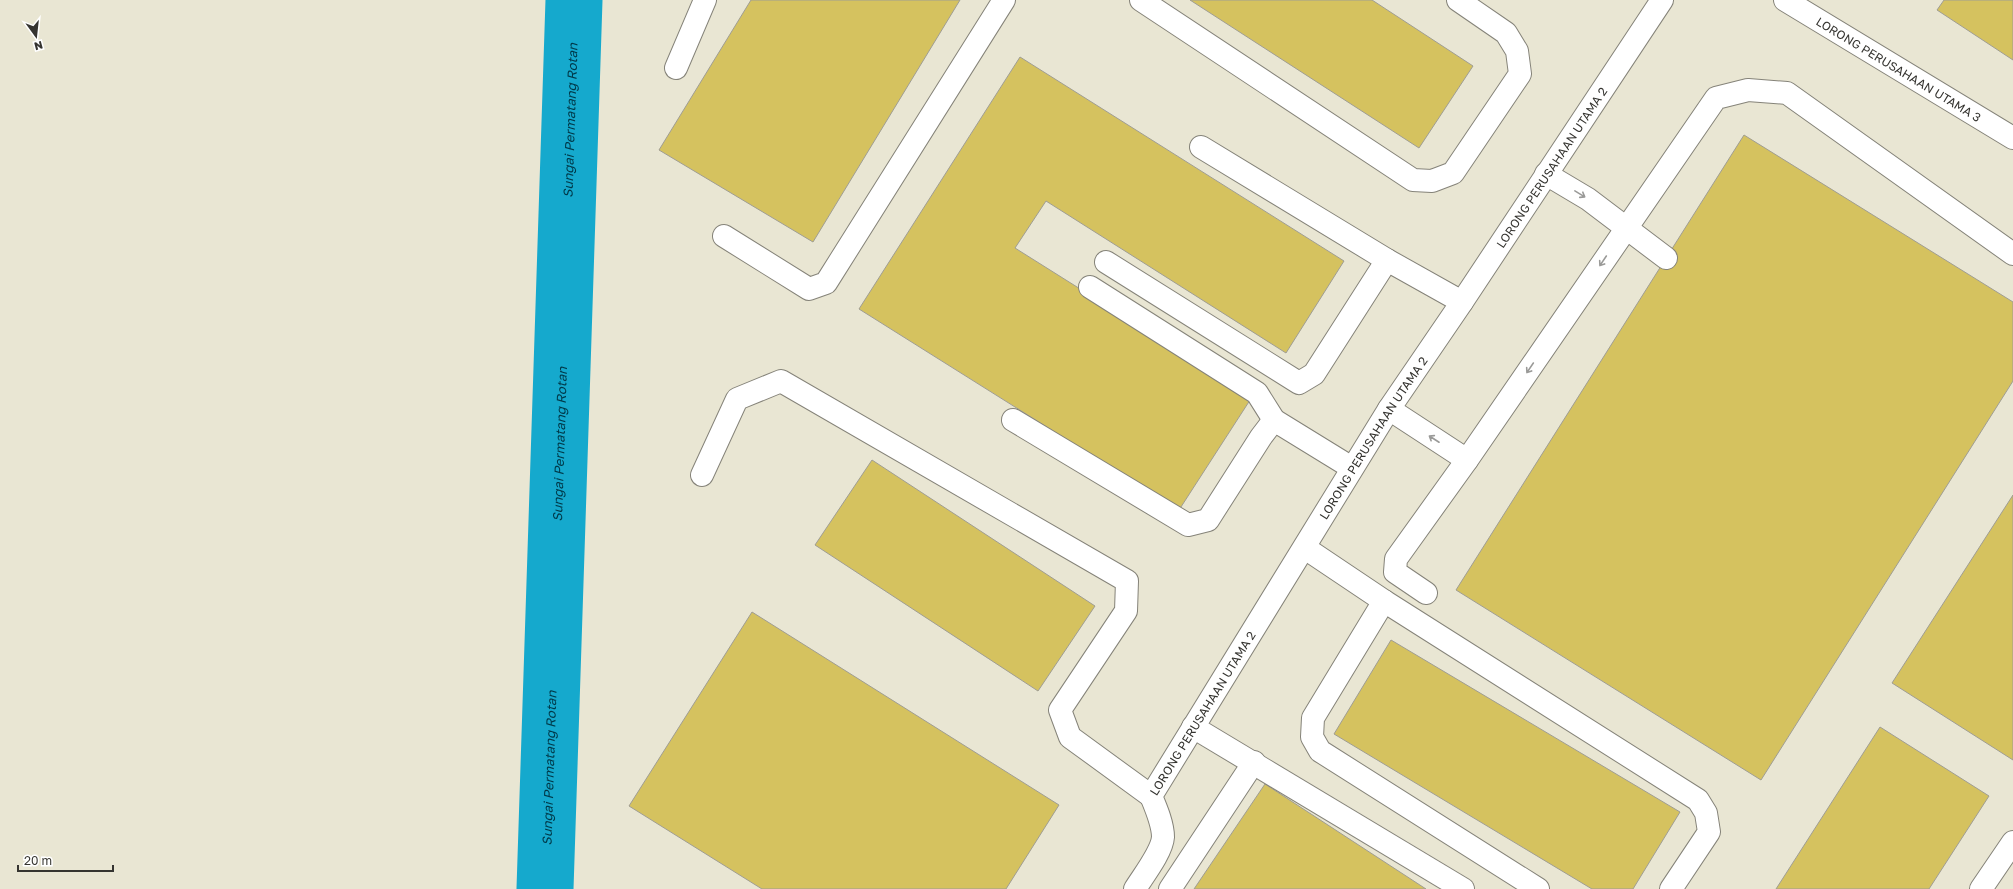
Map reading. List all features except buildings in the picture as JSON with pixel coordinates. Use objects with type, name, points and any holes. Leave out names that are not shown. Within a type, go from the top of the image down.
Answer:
[{"type":"street","points":[[676,68],[705,0]]},
{"type":"street","points":[[724,236],[809,289],[826,283],[1004,0]]},
{"type":"street","points":[[1141,0],[1413,180],[1432,181],[1453,173],[1520,74],[1517,51],[1506,32],[1458,0]]},
{"type":"street","name":"LORONG PERUSAHAAN UTAMA 2","points":[[1135,889],[1157,855],[1163,838],[1160,819],[1151,796],[1305,548],[1389,409],[1462,302],[1662,0]]},
{"type":"street","name":"LORONG PERUSAHAAN UTAMA 3","points":[[1785,0],[2013,138]]},
{"type":"street","points":[[1426,593],[1395,572],[1396,559],[1467,460],[1716,98],[1748,90],[1787,93],[2013,254]]},
{"type":"street","points":[[1201,147],[1387,260],[1462,302]]},
{"type":"street","points":[[1546,174],[1588,199],[1666,258]]},
{"type":"street","points":[[1106,262],[1299,383],[1314,374],[1387,260]]},
{"type":"street","points":[[1090,287],[1257,392],[1274,420],[1352,468]]},
{"type":"street","points":[[702,476],[737,399],[782,381],[1127,581],[1126,611],[1060,710],[1070,737],[1151,796]]},
{"type":"street","points":[[1389,409],[1467,460]]},
{"type":"street","points":[[1013,420],[1188,525],[1208,520],[1261,437],[1274,420]]},
{"type":"street","points":[[1305,548],[1384,601],[1698,800],[1706,813],[1708,832],[1671,889]]},
{"type":"street","points":[[1384,601],[1313,718],[1312,737],[1320,752],[1538,889]]},
{"type":"street","points":[[1193,727],[1254,762],[1463,889]]},
{"type":"street","points":[[1170,889],[1254,762]]},
{"type":"street","points":[[1981,889],[2013,842]]},
{"type":"shaded area","points":[[0,0],[2013,0],[2013,889],[0,889]]},
{"type":"waterway","name":"Sungai Permatang Rotan","points":[[545,889],[574,0]]}]
